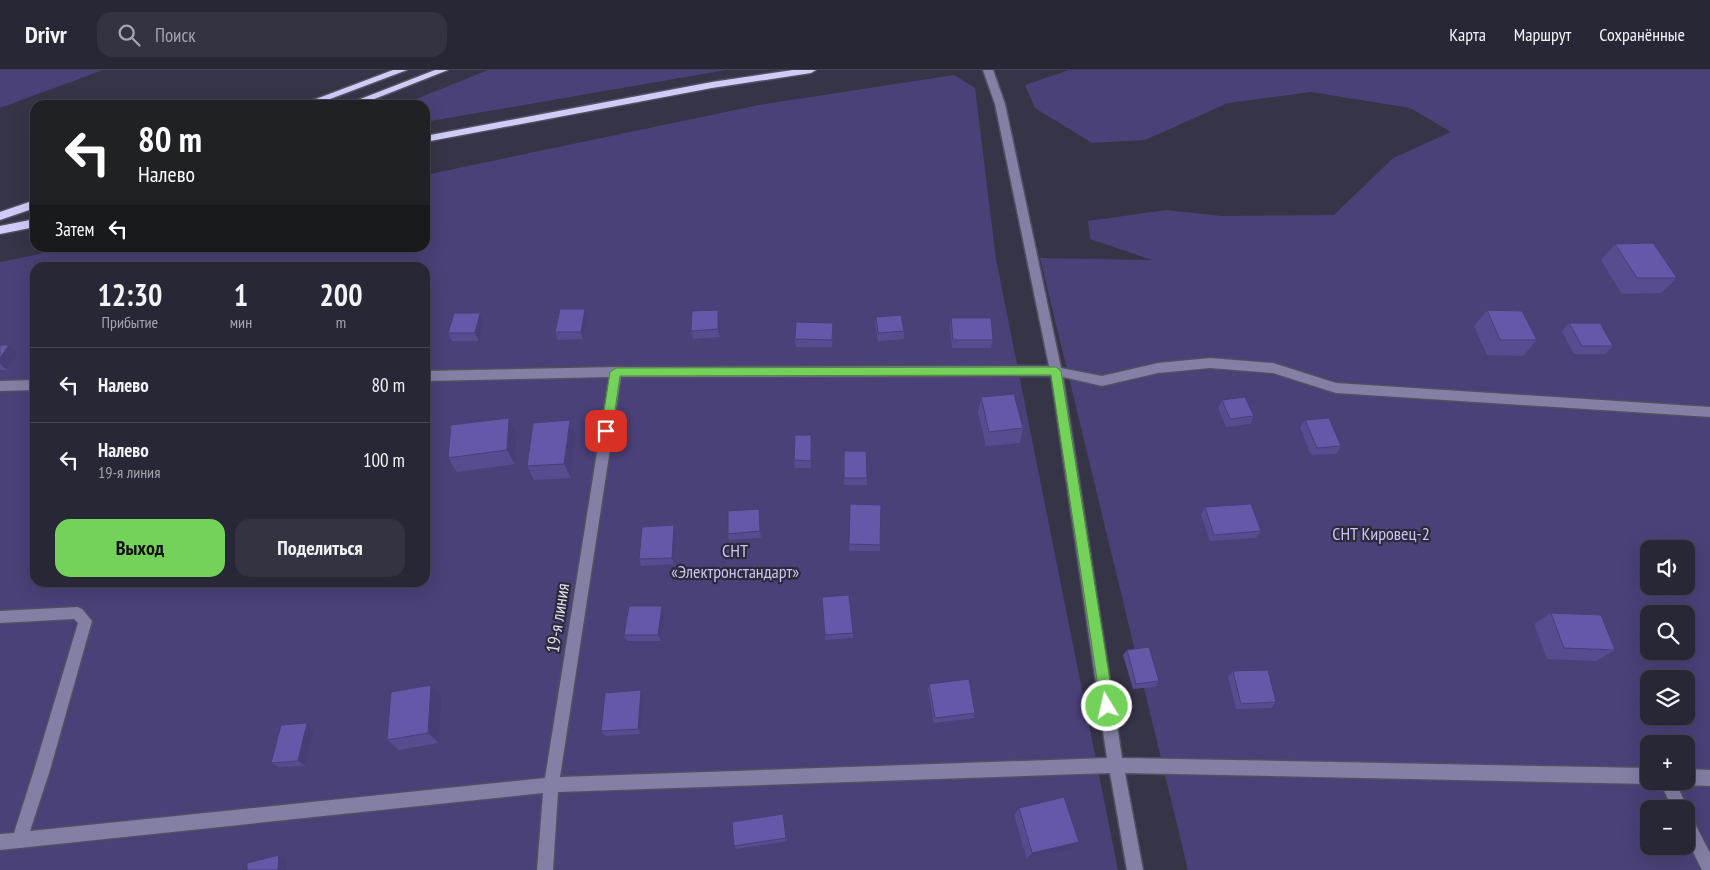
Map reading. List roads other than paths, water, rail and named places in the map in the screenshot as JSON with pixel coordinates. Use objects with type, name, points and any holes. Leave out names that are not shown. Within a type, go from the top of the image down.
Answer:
[{"type":"main road","points":[[320,100],[402,70]]},
{"type":"main road","points":[[363,100],[443,70]]},
{"type":"main road","points":[[430,138],[712,85],[811,70]]},
{"type":"main road","points":[[0,216],[30,206]]},
{"type":"main road","points":[[0,220],[30,211]]},
{"type":"main road","points":[[0,230],[30,224]]},
{"type":"street","points":[[988,70],[1000,104],[1056,371],[1116,764],[1135,870]]},
{"type":"street","points":[[430,376],[616,372],[1056,371],[1102,381],[1158,368],[1210,363],[1273,368],[1336,388],[1710,412]]},
{"type":"street","name":"19-я линия","points":[[545,870],[551,785],[616,372]]},
{"type":"street","points":[[0,386],[30,385]]},
{"type":"street","points":[[0,617],[77,614],[85,621],[42,770],[18,840]]},
{"type":"street","points":[[0,842],[551,785],[1116,764],[1640,776]]},
{"type":"street","points":[[1695,778],[1710,778]]},
{"type":"street","points":[[1695,839],[1710,870]]},
{"type":"park label","name":"СНТ Кировец-2","points":[[1381,534]]},
{"type":"park label","name":"СНТ «Электронстандарт»","points":[[735,561]]}]
